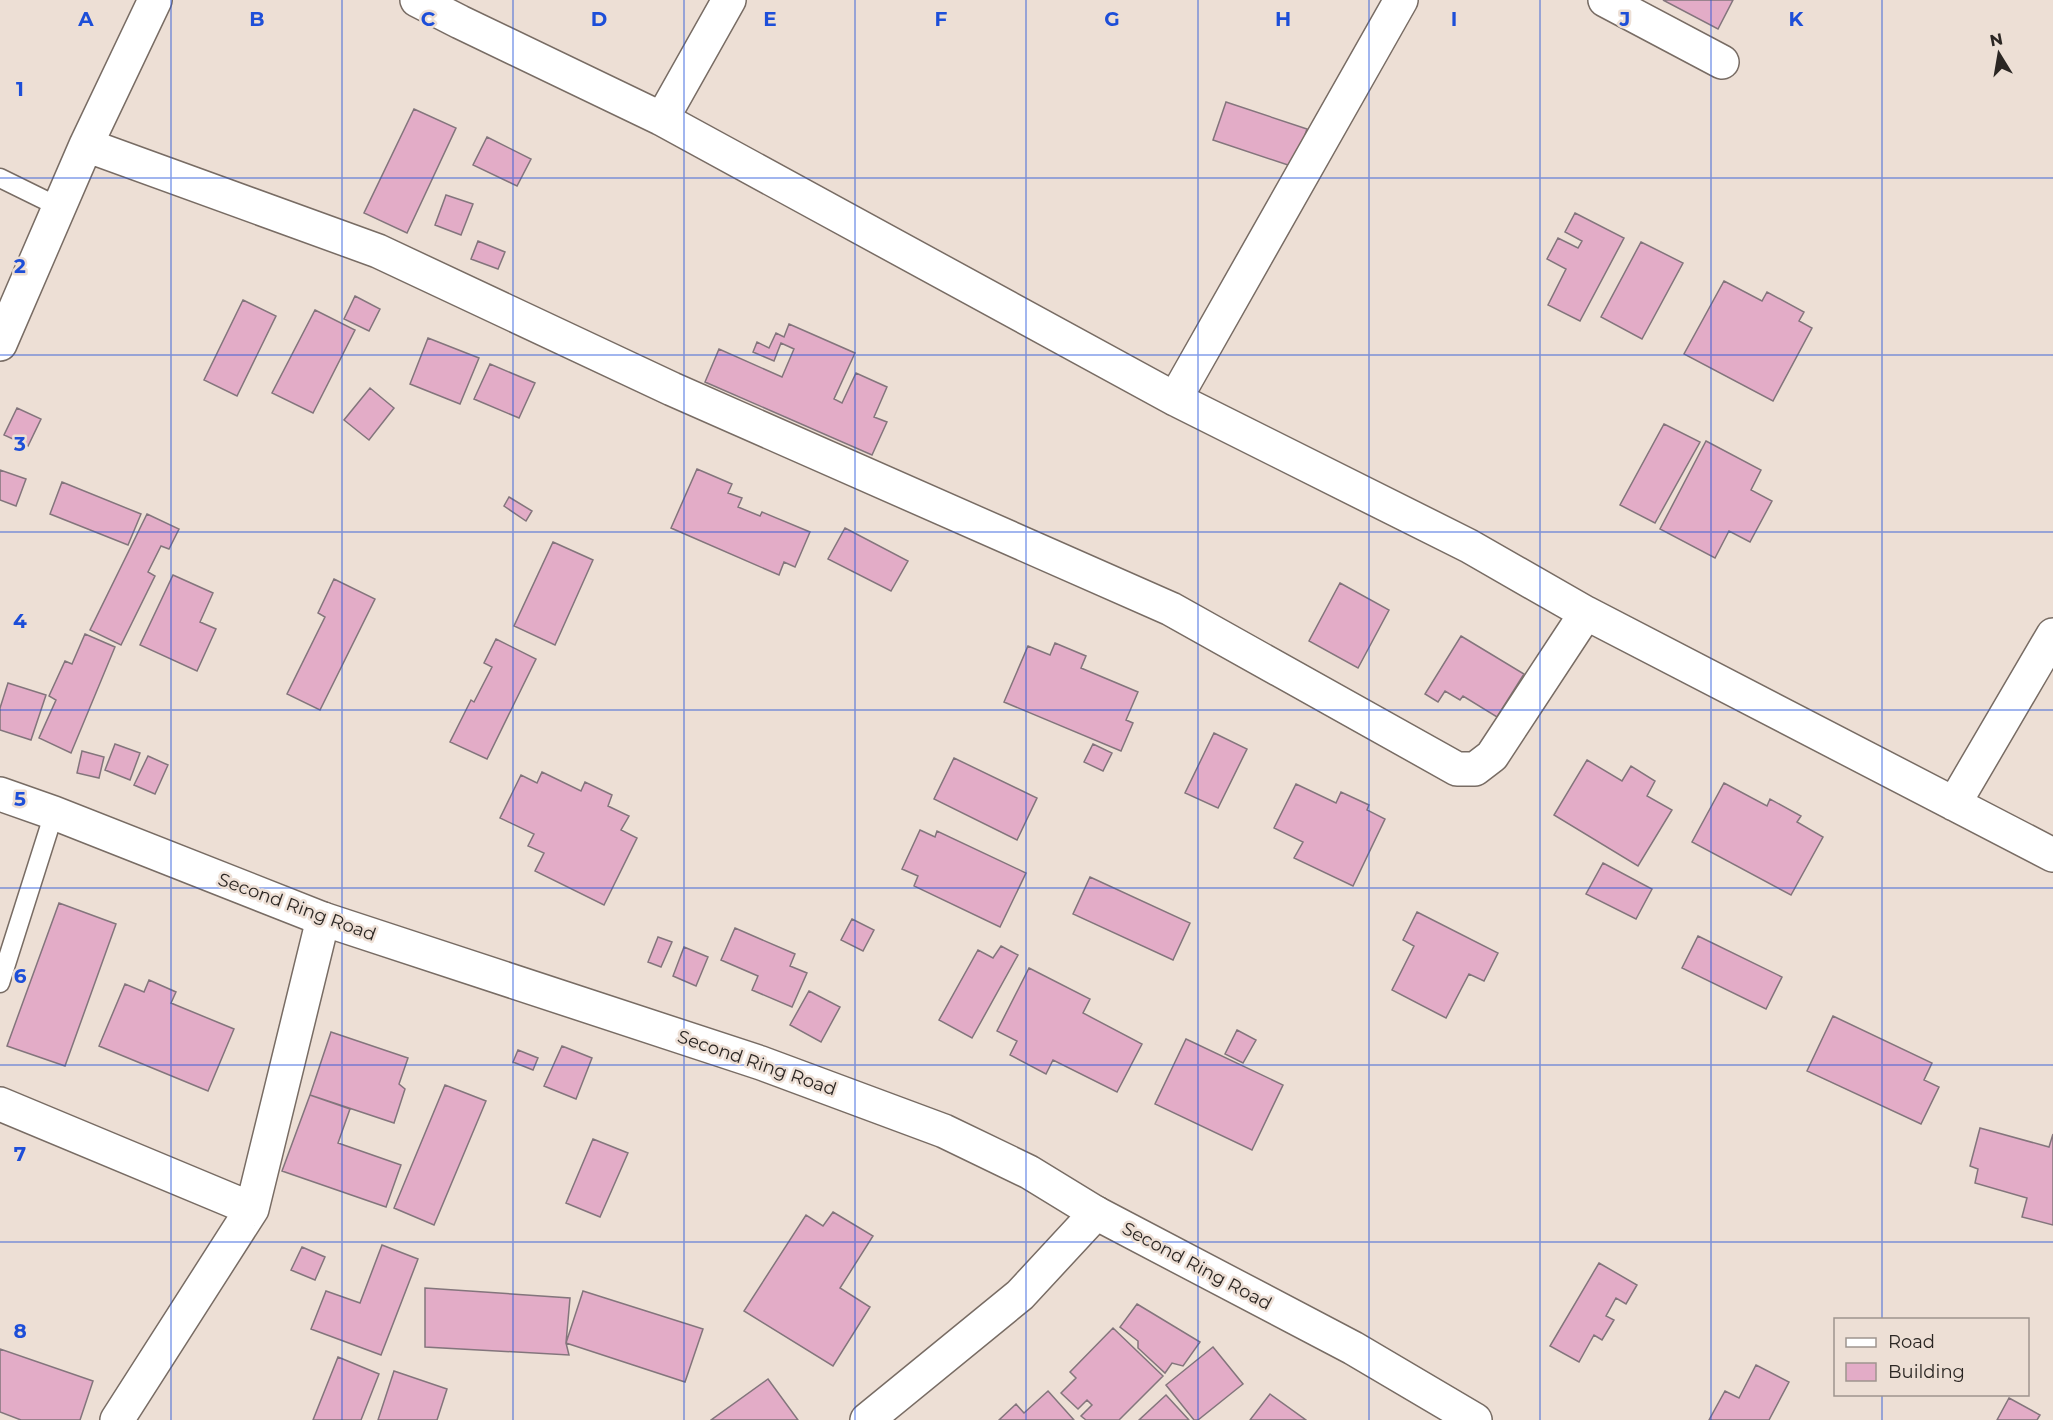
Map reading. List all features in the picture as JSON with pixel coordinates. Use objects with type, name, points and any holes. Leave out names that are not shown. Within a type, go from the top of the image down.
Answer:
[{"type":"street","points":[[0,344],[86,145],[155,0]]},
{"type":"street","points":[[417,0],[662,119],[1175,399],[1469,546],[1586,613],[2053,855]]},
{"type":"street","points":[[662,119],[729,0]]},
{"type":"street","points":[[1175,399],[1401,0]]},
{"type":"street","points":[[1605,0],[1722,62]]},
{"type":"street","points":[[86,145],[378,251],[672,389],[1172,609],[1457,769],[1475,769],[1492,756],[1586,613]]},
{"type":"street","points":[[1954,804],[2053,635]]},
{"type":"street","name":"Second Ring Road","points":[[0,794],[323,919],[761,1063],[944,1131],[1029,1172],[1096,1213],[1353,1348],[1474,1420]]},
{"type":"street","points":[[117,1420],[252,1209],[323,919]]},
{"type":"street","points":[[0,1104],[252,1209]]},
{"type":"street","points":[[867,1420],[1020,1295],[1096,1213]]},
{"type":"lane","points":[[0,178],[59,207]]},
{"type":"lane","points":[[0,982],[54,813]]},
{"type":"building","points":[[1663,0],[1733,0],[1718,29]]},
{"type":"building","points":[[1226,102],[1307,129],[1294,167],[1213,140]]},
{"type":"building","points":[[414,109],[456,128],[407,233],[364,213]]},
{"type":"building","points":[[487,137],[531,159],[517,186],[473,165]]},
{"type":"building","points":[[446,195],[473,204],[461,235],[435,225]]},
{"type":"building","points":[[1575,213],[1624,238],[1580,321],[1548,305],[1566,269],[1547,259],[1558,238],[1578,248],[1582,241],[1565,232]]},
{"type":"building","points":[[478,241],[505,252],[498,269],[471,259]]},
{"type":"building","points":[[1641,242],[1683,263],[1642,339],[1601,317]]},
{"type":"building","points":[[1724,281],[1762,301],[1767,292],[1804,312],[1799,321],[1812,328],[1773,401],[1684,354]]},
{"type":"building","points":[[355,296],[380,309],[369,331],[344,319]]},
{"type":"building","points":[[243,300],[276,316],[237,396],[204,380]]},
{"type":"building","points":[[315,310],[355,330],[313,413],[272,393]]},
{"type":"building","points":[[789,324],[855,353],[834,399],[842,403],[856,373],[887,387],[874,417],[887,422],[872,455],[705,382],[719,349],[782,377],[794,349],[781,343],[774,361],[753,352],[757,342],[769,348],[776,333],[784,337]]},
{"type":"building","points":[[428,338],[479,358],[460,404],[410,384]]},
{"type":"building","points":[[490,364],[535,383],[519,418],[474,399]]},
{"type":"building","points":[[370,388],[394,408],[369,440],[344,420]]},
{"type":"building","points":[[17,408],[41,419],[28,446],[4,435]]},
{"type":"building","points":[[1664,424],[1700,442],[1655,523],[1620,505]]},
{"type":"building","points":[[1706,441],[1761,470],[1751,490],[1772,501],[1750,542],[1729,531],[1715,558],[1660,529]]},
{"type":"building","points":[[697,469],[732,484],[728,493],[742,498],[738,507],[760,516],[762,512],[810,532],[795,567],[784,562],[779,575],[671,528]]},
{"type":"building","points":[[0,470],[26,479],[16,506],[0,500]]},
{"type":"building","points":[[62,482],[141,514],[128,545],[50,514]]},
{"type":"building","points":[[509,497],[532,511],[526,521],[504,506]]},
{"type":"building","points":[[147,514],[179,529],[169,549],[161,546],[148,572],[155,576],[121,645],[90,630]]},
{"type":"building","points":[[845,528],[908,561],[891,591],[828,559]]},
{"type":"building","points":[[553,542],[593,560],[555,645],[514,626]]},
{"type":"building","points":[[173,575],[213,593],[200,622],[216,629],[197,671],[140,645]]},
{"type":"building","points":[[334,579],[375,599],[320,710],[287,694],[325,617],[318,613]]},
{"type":"building","points":[[1340,583],[1389,610],[1358,668],[1309,641]]},
{"type":"building","points":[[85,634],[115,647],[71,753],[39,738],[56,700],[49,696],[65,661],[72,664]]},
{"type":"building","points":[[1461,636],[1524,674],[1497,717],[1463,696],[1460,700],[1445,691],[1438,702],[1425,694]]},
{"type":"building","points":[[496,639],[536,659],[487,759],[450,742],[471,700],[474,702],[492,667],[484,663]]},
{"type":"building","points":[[1055,643],[1086,656],[1081,668],[1138,692],[1126,720],[1133,723],[1121,751],[1004,702],[1028,646],[1050,655]]},
{"type":"building","points":[[8,683],[46,695],[31,740],[0,730],[0,708]]},
{"type":"building","points":[[1214,733],[1247,749],[1218,808],[1185,793]]},
{"type":"building","points":[[115,744],[140,753],[130,780],[105,770]]},
{"type":"building","points":[[1093,744],[1112,753],[1103,771],[1084,762]]},
{"type":"building","points":[[82,751],[104,757],[99,778],[77,773]]},
{"type":"building","points":[[148,756],[168,765],[155,794],[134,785]]},
{"type":"building","points":[[954,758],[1037,798],[1017,840],[934,799]]},
{"type":"building","points":[[1587,760],[1622,781],[1631,766],[1655,781],[1647,796],[1672,810],[1638,866],[1554,815]]},
{"type":"building","points":[[542,772],[581,791],[585,782],[612,795],[608,806],[629,816],[621,830],[637,838],[604,905],[535,871],[544,853],[528,846],[534,834],[500,818],[521,775],[537,783]]},
{"type":"building","points":[[1724,783],[1767,806],[1770,799],[1801,816],[1797,822],[1823,837],[1791,895],[1692,842]]},
{"type":"building","points":[[1296,784],[1336,803],[1341,792],[1369,805],[1367,810],[1385,819],[1353,886],[1294,858],[1303,842],[1274,828]]},
{"type":"building","points":[[920,830],[935,837],[937,831],[1026,873],[1000,927],[914,886],[918,876],[902,869]]},
{"type":"building","points":[[1603,863],[1652,889],[1636,919],[1586,894]]},
{"type":"building","points":[[1090,877],[1190,923],[1173,960],[1073,914]]},
{"type":"building","points":[[59,903],[116,924],[65,1066],[7,1046]]},
{"type":"building","points":[[1417,912],[1498,953],[1484,981],[1469,974],[1446,1018],[1392,990],[1414,946],[1403,940]]},
{"type":"building","points":[[852,919],[874,930],[863,951],[841,940]]},
{"type":"building","points":[[735,928],[795,954],[790,966],[807,973],[792,1007],[752,990],[758,976],[721,960]]},
{"type":"building","points":[[1698,936],[1782,977],[1766,1009],[1682,968]]},
{"type":"building","points":[[658,937],[672,942],[661,967],[648,962]]},
{"type":"building","points":[[1001,946],[1018,955],[972,1038],[939,1020],[978,950],[993,958]]},
{"type":"building","points":[[684,947],[708,957],[696,986],[673,976]]},
{"type":"building","points":[[1029,968],[1090,999],[1083,1013],[1142,1044],[1117,1092],[1053,1060],[1046,1074],[1010,1055],[1017,1041],[997,1031]]},
{"type":"building","points":[[149,980],[176,992],[171,1003],[234,1029],[208,1091],[99,1046],[125,984],[144,992]]},
{"type":"building","points":[[809,991],[840,1007],[821,1042],[790,1025]]},
{"type":"building","points":[[1833,1016],[1932,1063],[1924,1080],[1939,1087],[1921,1124],[1807,1071]]},
{"type":"building","points":[[1237,1030],[1256,1040],[1243,1063],[1225,1054]]},
{"type":"building","points":[[331,1032],[408,1058],[399,1084],[405,1089],[394,1123],[310,1095]]},
{"type":"building","points":[[1186,1039],[1283,1085],[1252,1150],[1155,1104]]},
{"type":"building","points":[[562,1046],[592,1058],[576,1099],[544,1086]]},
{"type":"building","points":[[518,1050],[538,1058],[533,1070],[513,1062]]},
{"type":"building","points":[[445,1085],[486,1101],[434,1225],[394,1208]]},
{"type":"building","points":[[310,1095],[350,1109],[338,1143],[401,1165],[386,1207],[282,1171]]},
{"type":"building","points":[[1980,1128],[2049,1147],[2053,1134],[2053,1225],[2022,1217],[2027,1198],[1975,1183],[1978,1169],[1970,1166]]},
{"type":"building","points":[[593,1139],[628,1153],[600,1217],[566,1203]]},
{"type":"building","points":[[833,1212],[873,1236],[840,1288],[870,1307],[833,1366],[744,1311],[806,1215],[823,1226]]},
{"type":"building","points":[[382,1245],[418,1259],[381,1355],[311,1329],[326,1291],[360,1303]]},
{"type":"building","points":[[302,1247],[325,1257],[315,1280],[291,1270]]},
{"type":"building","points":[[1599,1263],[1637,1285],[1626,1304],[1616,1298],[1606,1316],[1614,1320],[1602,1340],[1594,1335],[1579,1362],[1550,1346]]},
{"type":"building","points":[[425,1288],[570,1298],[566,1343],[569,1355],[425,1347]]},
{"type":"building","points":[[583,1291],[703,1329],[685,1382],[566,1343]]},
{"type":"building","points":[[1137,1304],[1200,1342],[1183,1366],[1172,1363],[1165,1373],[1138,1348],[1138,1341],[1120,1327]]},
{"type":"building","points":[[1113,1328],[1163,1376],[1119,1420],[1086,1420],[1081,1416],[1092,1405],[1087,1400],[1078,1409],[1061,1393],[1076,1378],[1070,1372]]},
{"type":"building","points":[[1213,1347],[1243,1384],[1198,1420],[1194,1420],[1166,1385]]},
{"type":"building","points":[[0,1349],[93,1381],[80,1420],[21,1420],[0,1412]]},
{"type":"building","points":[[338,1357],[379,1374],[361,1420],[313,1420]]},
{"type":"building","points":[[1756,1365],[1789,1382],[1769,1420],[1709,1420],[1725,1391],[1739,1398]]},
{"type":"building","points":[[394,1371],[447,1389],[437,1420],[378,1420]]},
{"type":"building","points":[[768,1379],[798,1420],[711,1420]]},
{"type":"building","points":[[1048,1391],[1074,1420],[999,1420],[1016,1404],[1024,1413]]},
{"type":"building","points":[[1270,1394],[1306,1420],[1250,1420]]},
{"type":"building","points":[[1166,1395],[1189,1420],[1139,1420]]},
{"type":"building","points":[[2009,1398],[2040,1415],[2037,1420],[1997,1420]]}]
